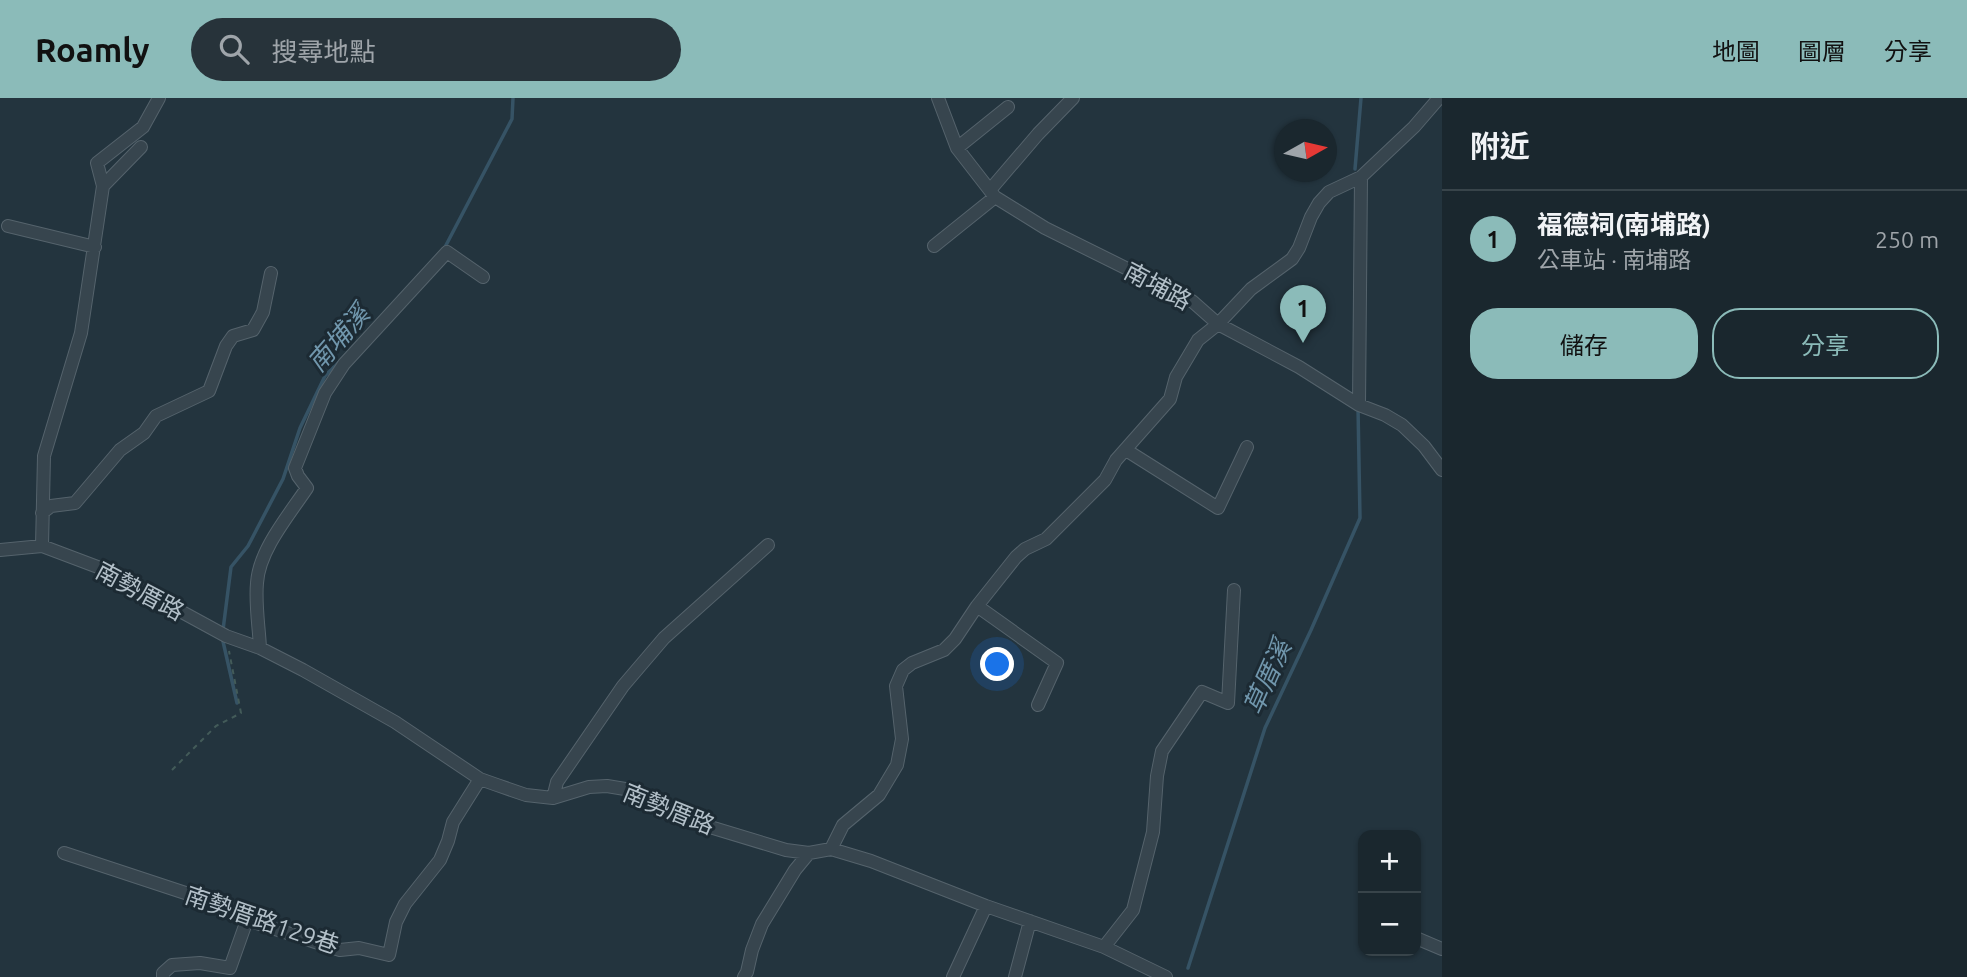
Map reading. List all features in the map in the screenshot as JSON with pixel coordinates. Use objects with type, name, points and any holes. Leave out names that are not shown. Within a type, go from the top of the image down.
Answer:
[{"type":"street","points":[[42,546],[44,456],[80,333],[103,186],[97,163],[143,127],[159,98]]},
{"type":"street","name":"南埔路","points":[[938,98],[957,148],[993,193],[1045,228],[1192,301],[1217,324],[1299,367],[1359,405],[1402,425],[1424,446],[1442,470]]},
{"type":"street","points":[[933,246],[993,193],[1038,134],[1073,98]]},
{"type":"street","points":[[831,849],[844,825],[879,795],[897,765],[902,739],[896,686],[903,670],[912,663],[944,650],[1016,557],[1025,549],[1046,539],[1105,480],[1115,460],[1170,399],[1176,377],[1198,340],[1251,289],[1293,259],[1311,217],[1329,192],[1361,177],[1414,127],[1439,98]]},
{"type":"street","points":[[957,148],[1008,107]]},
{"type":"street","points":[[103,186],[141,147]]},
{"type":"street","points":[[1359,405],[1361,177]]},
{"type":"street","points":[[8,226],[95,247]]},
{"type":"street","points":[[260,648],[257,583],[261,565],[266,551],[307,488],[295,468],[325,393],[344,364],[447,252],[483,276]]},
{"type":"street","points":[[42,513],[51,506],[75,503],[120,450],[144,433],[156,416],[209,391],[226,346],[233,336],[253,330],[264,312],[271,273]]},
{"type":"street","points":[[1126,450],[1217,508],[1247,447]]},
{"type":"street","points":[[553,798],[557,782],[623,686],[664,638],[768,545]]},
{"type":"street","name":"南勢厝路","points":[[0,550],[42,546],[103,569],[226,636],[260,648],[395,722],[480,779],[526,796],[553,798],[589,787],[625,789],[655,806],[710,827],[786,850],[809,853],[831,849],[871,861],[986,906],[1104,947],[1166,977]]},
{"type":"street","points":[[1104,947],[1133,910],[1153,832],[1157,776],[1162,751],[1202,692],[1228,703],[1234,590]]},
{"type":"street","points":[[976,606],[1057,663],[1038,705]]},
{"type":"street","name":"南勢厝路129巷","points":[[64,853],[249,915],[247,920],[340,950],[359,948],[389,955],[396,922],[405,904],[440,860],[453,822],[480,779]]},
{"type":"street","points":[[744,977],[762,924],[795,870],[809,853]]},
{"type":"street","points":[[953,977],[986,906]]},
{"type":"street","points":[[163,977],[163,972],[172,965],[200,962],[230,968],[247,920]]},
{"type":"street","points":[[1015,977],[1030,921]]},
{"type":"street","points":[[1421,940],[1442,949]]},
{"type":"path","points":[[172,770],[216,726],[241,713],[226,636]]},
{"type":"waterway","name":"南埔溪","points":[[444,249],[512,119],[513,98]]},
{"type":"waterway","name":"草厝溪","points":[[1355,169],[1361,98]]},
{"type":"waterway","name":"南埔溪","points":[[223,630],[231,567],[248,546],[283,479],[300,428],[325,376],[339,362]]},
{"type":"waterway","name":"草厝溪","points":[[1188,968],[1265,728],[1360,518],[1358,407]]},
{"type":"waterway","name":"南埔溪","points":[[222,637],[237,703]]},
{"type":"place","name":"福德祠(南埔路)","points":[[1303,343]]}]
